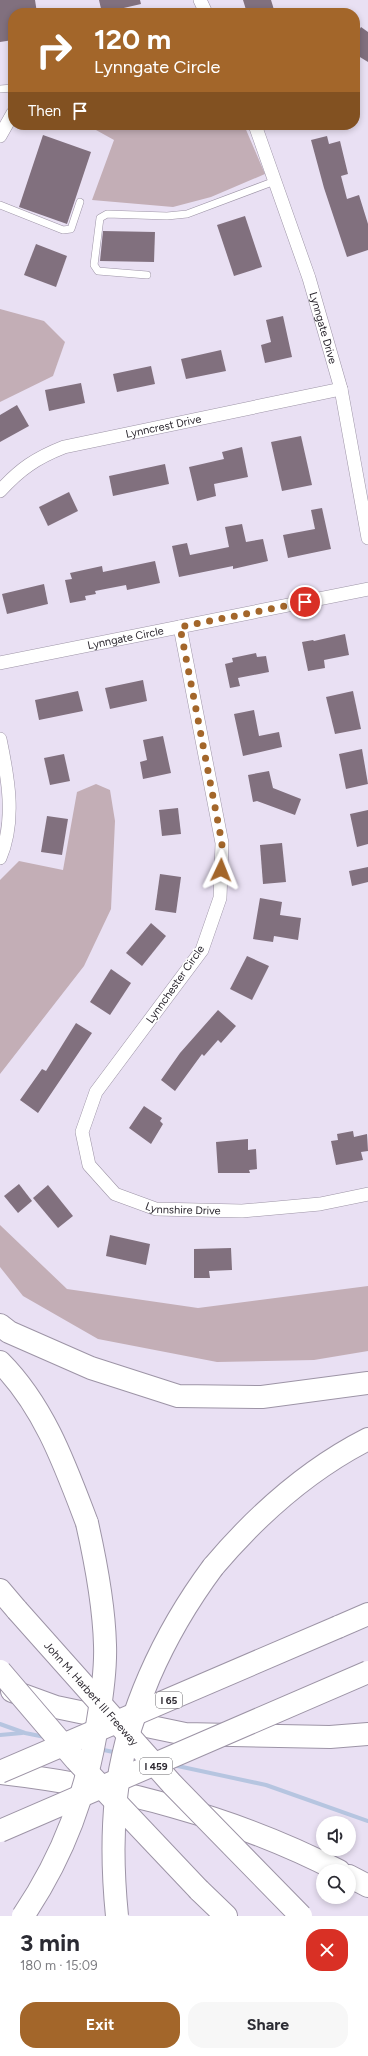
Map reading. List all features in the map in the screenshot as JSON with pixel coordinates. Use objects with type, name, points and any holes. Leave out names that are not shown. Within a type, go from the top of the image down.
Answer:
[{"type":"highway","points":[[0,1325],[9,1332],[91,1368],[178,1396],[262,1397],[368,1383]]},
{"type":"highway","points":[[0,1362],[13,1375],[41,1417],[62,1457],[87,1523],[101,1599],[105,1646],[102,1700],[93,1756],[78,1808],[60,1852],[23,1916]]},
{"type":"highway","points":[[116,1916],[113,1844],[116,1796],[135,1715],[161,1650],[192,1595],[213,1567],[259,1516],[288,1491],[320,1467],[368,1439]]},
{"type":"highway","name":"John M. Harbert III Freeway","points":[[0,1590],[16,1610],[172,1784],[301,1916]]},
{"type":"highway","name":"I 65","points":[[0,1773],[368,1614]]},
{"type":"highway","points":[[0,1671],[76,1760],[199,1890],[226,1916]]},
{"type":"highway","points":[[0,1831],[368,1672]]},
{"type":"highway","points":[[0,1686],[56,1707],[185,1734],[330,1737],[368,1734]]},
{"type":"highway","points":[[0,1773],[49,1778],[158,1802],[242,1829],[313,1857],[326,1864]]},
{"type":"highway","points":[[356,1880],[368,1886]]},
{"type":"street","points":[[0,136],[8,122]]},
{"type":"street","name":"Lynngate Drive","points":[[257,130],[309,278],[340,389],[368,538]]},
{"type":"street","name":"Lynncrest Drive","points":[[0,491],[17,472],[44,454],[64,446],[340,389]]},
{"type":"street","name":"Lynngate Circle","points":[[0,663],[368,590]]},
{"type":"street","name":"Lynnchester Circle","points":[[96,1092],[202,950],[220,898],[222,843],[180,627]]},
{"type":"street","points":[[0,739],[10,792],[8,823],[0,858]]},
{"type":"street","name":"Lynnshire Drive","points":[[96,1092],[82,1132],[89,1165],[115,1194],[156,1209],[242,1212],[320,1204],[368,1194]]},
{"type":"lane","points":[[147,275],[98,271],[94,265],[100,218],[107,214],[167,216],[187,214],[275,181]]},
{"type":"lane","points":[[0,204],[63,230],[71,229],[80,202]]},
{"type":"shaded area","points":[[96,130],[246,130],[265,174],[211,197],[173,207],[92,200],[114,140]]},
{"type":"shaded area","points":[[0,309],[44,321],[65,342],[53,376],[0,402]]},
{"type":"shaded area","points":[[96,784],[110,790],[115,821],[111,909],[84,966],[0,1074],[0,880],[19,861],[63,870],[77,792]]},
{"type":"shaded area","points":[[0,1225],[67,1289],[198,1308],[368,1286],[368,1351],[314,1360],[217,1362],[98,1339],[23,1296],[0,1267]]},
{"type":"building","points":[[0,0],[35,0],[36,8],[8,8],[8,41],[0,42]]},
{"type":"building","points":[[99,0],[140,0],[141,4],[124,8],[101,8]]},
{"type":"building","points":[[243,0],[271,0],[273,8],[245,8]]},
{"type":"building","points":[[361,27],[368,32],[368,62],[360,57]]},
{"type":"building","points":[[43,135],[91,152],[67,224],[19,207]]},
{"type":"building","points":[[327,136],[329,144],[340,141],[348,174],[341,176],[347,199],[359,195],[368,224],[368,250],[347,257],[324,188],[311,140]]},
{"type":"building","points":[[245,216],[262,267],[234,276],[217,225]]},
{"type":"building","points":[[103,231],[155,232],[154,262],[100,261]]},
{"type":"building","points":[[36,244],[67,256],[56,287],[24,275]]},
{"type":"building","points":[[283,316],[292,357],[265,363],[261,345],[271,342],[266,320]]},
{"type":"building","points":[[221,350],[226,371],[186,379],[181,359]]},
{"type":"building","points":[[151,366],[155,384],[117,392],[113,374]]},
{"type":"building","points":[[81,383],[85,403],[49,411],[45,390]]},
{"type":"building","points":[[17,405],[29,426],[0,442],[0,415]]},
{"type":"building","points":[[301,436],[312,485],[282,491],[271,442]]},
{"type":"building","points":[[242,447],[248,477],[214,484],[216,496],[197,501],[189,467],[224,459],[222,452]]},
{"type":"building","points":[[165,464],[169,484],[113,496],[109,476]]},
{"type":"building","points":[[69,492],[78,511],[48,526],[39,507]]},
{"type":"building","points":[[322,508],[331,549],[288,558],[283,535],[315,529],[311,510]]},
{"type":"building","points":[[242,524],[246,542],[263,539],[268,561],[233,569],[233,566],[179,577],[172,546],[187,543],[190,555],[229,547],[225,527]]},
{"type":"building","points":[[155,561],[160,583],[127,590],[126,585],[95,591],[96,594],[85,596],[86,600],[70,603],[65,580],[72,579],[70,573],[102,566],[103,572]]},
{"type":"building","points":[[44,584],[48,604],[7,614],[2,594]]},
{"type":"building","points":[[345,634],[349,655],[324,660],[325,668],[308,671],[302,642],[314,641]]},
{"type":"building","points":[[256,653],[257,657],[266,656],[269,672],[238,678],[240,686],[230,688],[225,664],[233,662],[232,658]]},
{"type":"building","points":[[143,680],[147,701],[110,709],[105,688]]},
{"type":"building","points":[[78,691],[83,711],[39,720],[35,700]]},
{"type":"building","points":[[353,691],[361,729],[335,734],[326,697]]},
{"type":"building","points":[[254,710],[259,736],[279,732],[282,747],[243,756],[234,714]]},
{"type":"building","points":[[163,736],[171,773],[143,779],[140,762],[147,760],[143,740]]},
{"type":"building","points":[[362,749],[368,784],[346,789],[339,754]]},
{"type":"building","points":[[64,754],[70,781],[50,785],[44,758]]},
{"type":"building","points":[[269,771],[273,788],[301,799],[295,815],[257,801],[253,802],[248,775]]},
{"type":"building","points":[[178,808],[181,834],[162,836],[159,810]]},
{"type":"building","points":[[368,810],[368,844],[357,847],[350,814]]},
{"type":"building","points":[[47,816],[68,819],[62,855],[41,852]]},
{"type":"building","points":[[282,843],[286,882],[263,884],[260,845]]},
{"type":"building","points":[[368,867],[368,882],[352,886],[349,871]]},
{"type":"building","points":[[160,874],[181,877],[176,913],[155,910]]},
{"type":"building","points":[[260,898],[282,902],[280,915],[301,918],[298,940],[274,936],[273,942],[253,939]]},
{"type":"building","points":[[151,923],[166,936],[142,966],[126,953]]},
{"type":"building","points":[[247,956],[269,966],[252,1000],[230,989]]},
{"type":"building","points":[[111,969],[131,983],[110,1015],[90,1002]]},
{"type":"building","points":[[218,1010],[236,1026],[221,1043],[218,1040],[204,1056],[202,1054],[175,1091],[161,1080],[180,1053]]},
{"type":"building","points":[[76,1023],[92,1033],[38,1113],[20,1100],[42,1069],[46,1071]]},
{"type":"building","points":[[144,1106],[162,1118],[160,1121],[163,1124],[151,1144],[129,1128]]},
{"type":"building","points":[[353,1131],[354,1137],[367,1134],[368,1151],[361,1152],[363,1160],[336,1165],[331,1141],[338,1140],[337,1134]]},
{"type":"building","points":[[248,1139],[248,1150],[256,1149],[257,1169],[249,1170],[250,1173],[218,1173],[216,1142]]},
{"type":"building","points":[[19,1184],[32,1201],[18,1213],[4,1196]]},
{"type":"building","points":[[48,1185],[73,1216],[58,1228],[33,1198]]},
{"type":"building","points":[[110,1235],[150,1244],[146,1265],[106,1256]]},
{"type":"building","points":[[231,1248],[232,1270],[209,1271],[210,1278],[194,1278],[194,1249]]},
{"type":"waterway","points":[[0,1724],[25,1733],[45,1737]]},
{"type":"waterway","points":[[0,1735],[22,1733]]},
{"type":"waterway","points":[[99,1749],[118,1753]]},
{"type":"waterway","points":[[173,1765],[266,1785],[368,1821]]},
{"type":"route","points":[[221,870],[222,843],[180,627],[305,602]]}]
